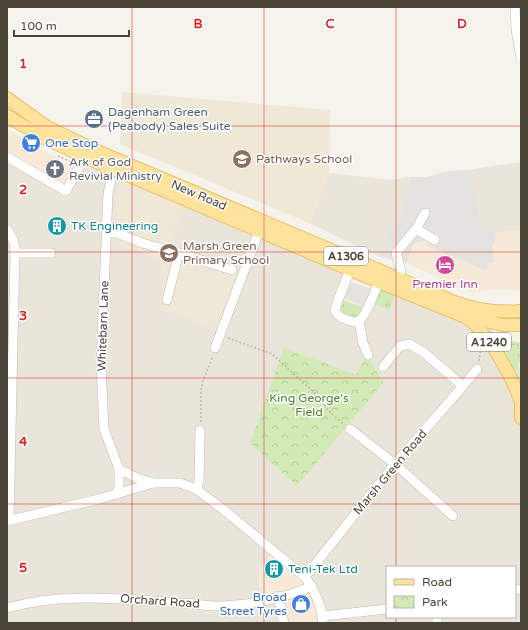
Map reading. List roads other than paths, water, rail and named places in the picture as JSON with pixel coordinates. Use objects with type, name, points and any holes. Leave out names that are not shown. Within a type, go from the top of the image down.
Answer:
[{"type":"main road","name":"New Road","points":[[7,98],[47,127],[260,226]]},
{"type":"main road","name":"New Road","points":[[7,116],[42,137],[85,157],[260,226],[396,283],[470,307],[490,311],[521,311]]},
{"type":"main road","name":"New Road","points":[[396,283],[463,316],[493,323],[521,325]]},
{"type":"main road","name":"A1240","points":[[463,316],[475,324],[482,332],[511,379],[521,401],[521,418]]},
{"type":"street","points":[[515,7],[516,30],[521,55]]},
{"type":"street","points":[[7,157],[66,191],[85,157]]},
{"type":"street","name":"Whitebarn Lane","points":[[112,181],[108,193],[100,364],[104,429],[119,469],[119,487],[117,494]]},
{"type":"street","points":[[396,283],[401,271],[396,253],[416,229],[425,213]]},
{"type":"street","points":[[216,348],[260,226]]},
{"type":"street","points":[[7,229],[14,242],[15,253],[8,520],[117,494],[153,483],[180,483],[196,489],[224,510],[305,577],[312,586],[319,601],[323,619],[386,609]]},
{"type":"street","points":[[416,229],[435,240]]},
{"type":"street","points":[[106,233],[117,233],[142,243],[232,270]]},
{"type":"street","points":[[15,253],[51,253]]},
{"type":"street","points":[[167,300],[179,253]]},
{"type":"street","points":[[352,264],[335,311],[338,316],[350,321],[359,321],[365,315],[381,277]]},
{"type":"street","points":[[359,321],[363,343],[368,355]]},
{"type":"street","points":[[383,367],[400,346],[409,344],[424,352],[463,386]]},
{"type":"street","name":"Marsh Green Road","points":[[305,577],[395,464],[477,368]]},
{"type":"street","points":[[350,429],[395,464],[453,516]]},
{"type":"street","points":[[196,489],[199,483],[200,430]]},
{"type":"street","points":[[119,469],[137,478],[153,483]]},
{"type":"street","name":"Orchard Road","points":[[7,608],[44,600],[81,598],[114,598],[215,606],[240,605],[302,591],[312,586]]},
{"type":"street","points":[[278,596],[284,623]]},
{"type":"place","name":"Dagenham Green (Peabody) Sales Suite","points":[[94,119]]},
{"type":"place","name":"One Stop","points":[[31,143]]},
{"type":"place","name":"Pathways School","points":[[242,159]]},
{"type":"place","name":"Ark of God Revivial Ministry","points":[[55,169]]},
{"type":"place","name":"TK Engineering","points":[[57,226]]},
{"type":"place","name":"Marsh Green Primary School","points":[[169,253]]},
{"type":"place","name":"Premier Inn","points":[[445,265]]},
{"type":"place","name":"Teni-Tek Ltd","points":[[274,569]]},
{"type":"place","name":"Broad Street Tyres","points":[[301,604]]},
{"type":"park label","name":"King George's Field","points":[[309,405]]}]
